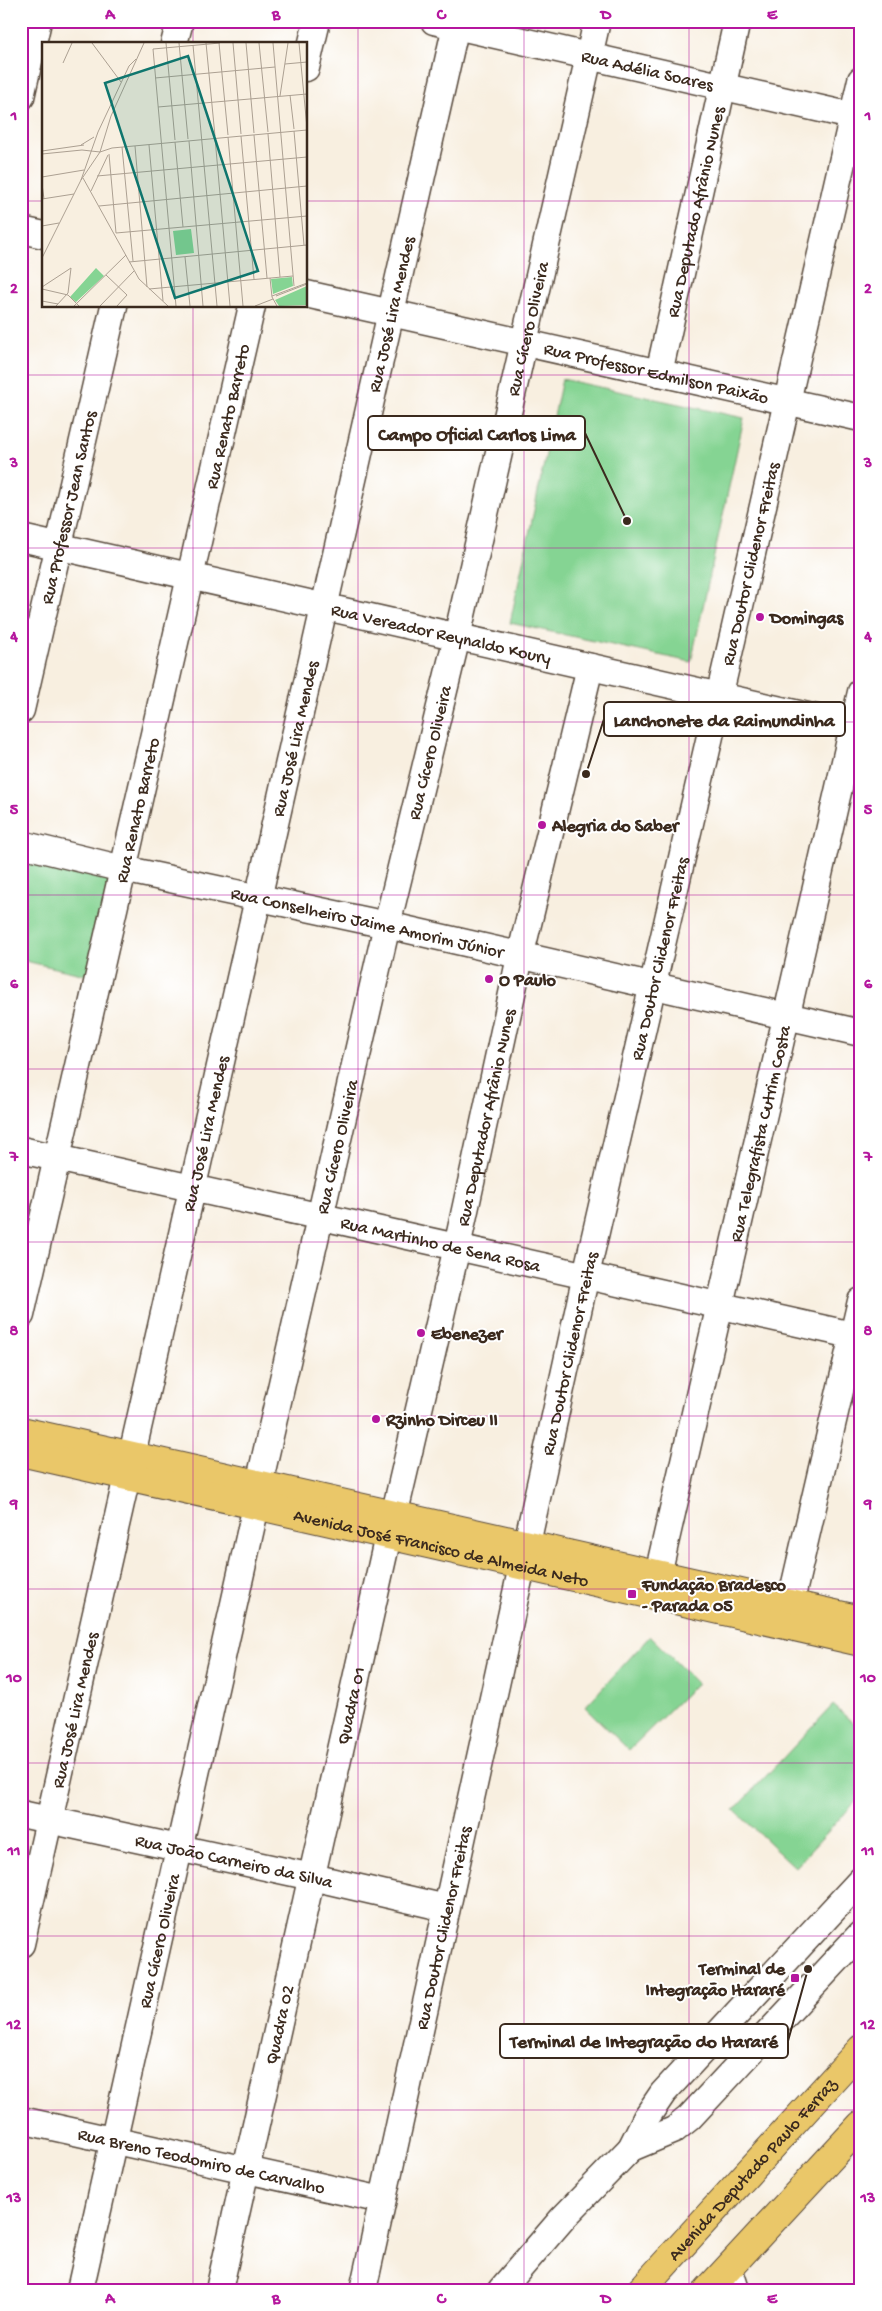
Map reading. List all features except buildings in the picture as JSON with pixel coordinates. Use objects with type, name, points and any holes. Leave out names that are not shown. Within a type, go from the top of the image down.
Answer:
[{"type":"main road","name":"Avenida José Francisco de Almeida Neto","points":[[21,1430],[129,1466]]},
{"type":"main road","name":"Avenida José Francisco de Almeida Neto","points":[[21,1452],[129,1466],[526,1555],[861,1642]]},
{"type":"main road","name":"Avenida José Francisco de Almeida Neto","points":[[526,1555],[658,1574],[861,1620]]},
{"type":"main road","name":"Avenida Deputado Paulo Ferraz","points":[[641,2290],[861,2049]]},
{"type":"main road","points":[[708,2290],[732,2279],[861,2125]]},
{"type":"street","points":[[21,97],[38,21]]},
{"type":"street","points":[[175,42],[180,21]]},
{"type":"street","points":[[308,59],[317,21]]},
{"type":"street","name":"Rua Cícero Oliveira","points":[[80,2290],[181,1848],[257,1495],[320,1216],[387,925],[457,637],[597,21]]},
{"type":"street","name":"Rua Deputado Afrânio Nunes","points":[[659,373],[737,21]]},
{"type":"street","name":"Rua Adélia Soares","points":[[449,23],[857,117]]},
{"type":"street","name":"Rua José Lira Mendes","points":[[21,1944],[391,312],[449,23]]},
{"type":"street","name":"Rua Doutor Clidenor Freitas","points":[[363,2290],[586,1275],[787,402],[857,117],[861,80]]},
{"type":"street","points":[[21,230],[42,235]]},
{"type":"street","name":"Rua Professor Edmilson Paixão","points":[[308,294],[861,418]]},
{"type":"street","name":"Rua Professor Jean Santos","points":[[21,710],[114,308]]},
{"type":"street","name":"Rua Renato Barreto","points":[[21,1315],[252,308]]},
{"type":"street","name":"Rua Vereador Reynaldo Koury","points":[[21,538],[857,727]]},
{"type":"street","name":"Rua Deputador Afrânio Nunes","points":[[391,1526],[457,1247],[520,957],[590,667]]},
{"type":"street","name":"Rua Telegrafista Cutrim Costa","points":[[658,1574],[786,1017],[857,727],[861,692]]},
{"type":"street","name":"Rua Conselheiro Jaime Amorim Júnior","points":[[21,844],[123,869],[387,925],[520,957],[861,1033]]},
{"type":"street","name":"Rua Martinho de Sena Rosa","points":[[21,1150],[192,1190],[320,1216],[857,1336]]},
{"type":"street","points":[[790,1605],[857,1336],[861,1301]]},
{"type":"street","name":"Quadra 01","points":[[312,1877],[391,1526]]},
{"type":"street","name":"Rua João Carneiro da Silva","points":[[21,1814],[446,1908]]},
{"type":"street","name":"Quadra 02","points":[[219,2290],[312,1877]]},
{"type":"street","points":[[501,2290],[563,2218],[631,2148],[646,2118],[662,2093],[861,1880]]},
{"type":"street","points":[[631,2148],[674,2130],[689,2118],[861,1934]]},
{"type":"street","name":"Rua Breno Teodomiro de Carvalho","points":[[21,2120],[382,2200]]},
{"type":"green space","points":[[562,379],[744,418],[691,662],[510,623]]},
{"type":"green space","points":[[21,852],[118,875],[94,977],[21,960]]},
{"type":"green space","points":[[650,1636],[697,1683],[629,1750],[585,1707]]},
{"type":"green space","points":[[833,1705],[861,1730],[861,1796],[795,1867],[734,1810]]},
{"type":"place","name":"Campo Oficial Carlos Lima","points":[[627,521]]},
{"type":"place","name":"Domingas","points":[[760,617]]},
{"type":"place","name":"Lanchonete da Raimundinha","points":[[586,774]]},
{"type":"place","name":"Alegria do Saber","points":[[542,825]]},
{"type":"place","name":"O Paulo","points":[[489,979]]},
{"type":"place","name":"Ebenezer","points":[[421,1333]]},
{"type":"place","name":"Rzinho Dirceu II","points":[[376,1419]]},
{"type":"place","name":"Fundação Bradesco - Parada 05","points":[[632,1594]]},
{"type":"place","name":"Terminal de Integração do Itararé","points":[[808,1969]]},
{"type":"place","name":"Terminal de Integração Itararé","points":[[795,1978]]}]
